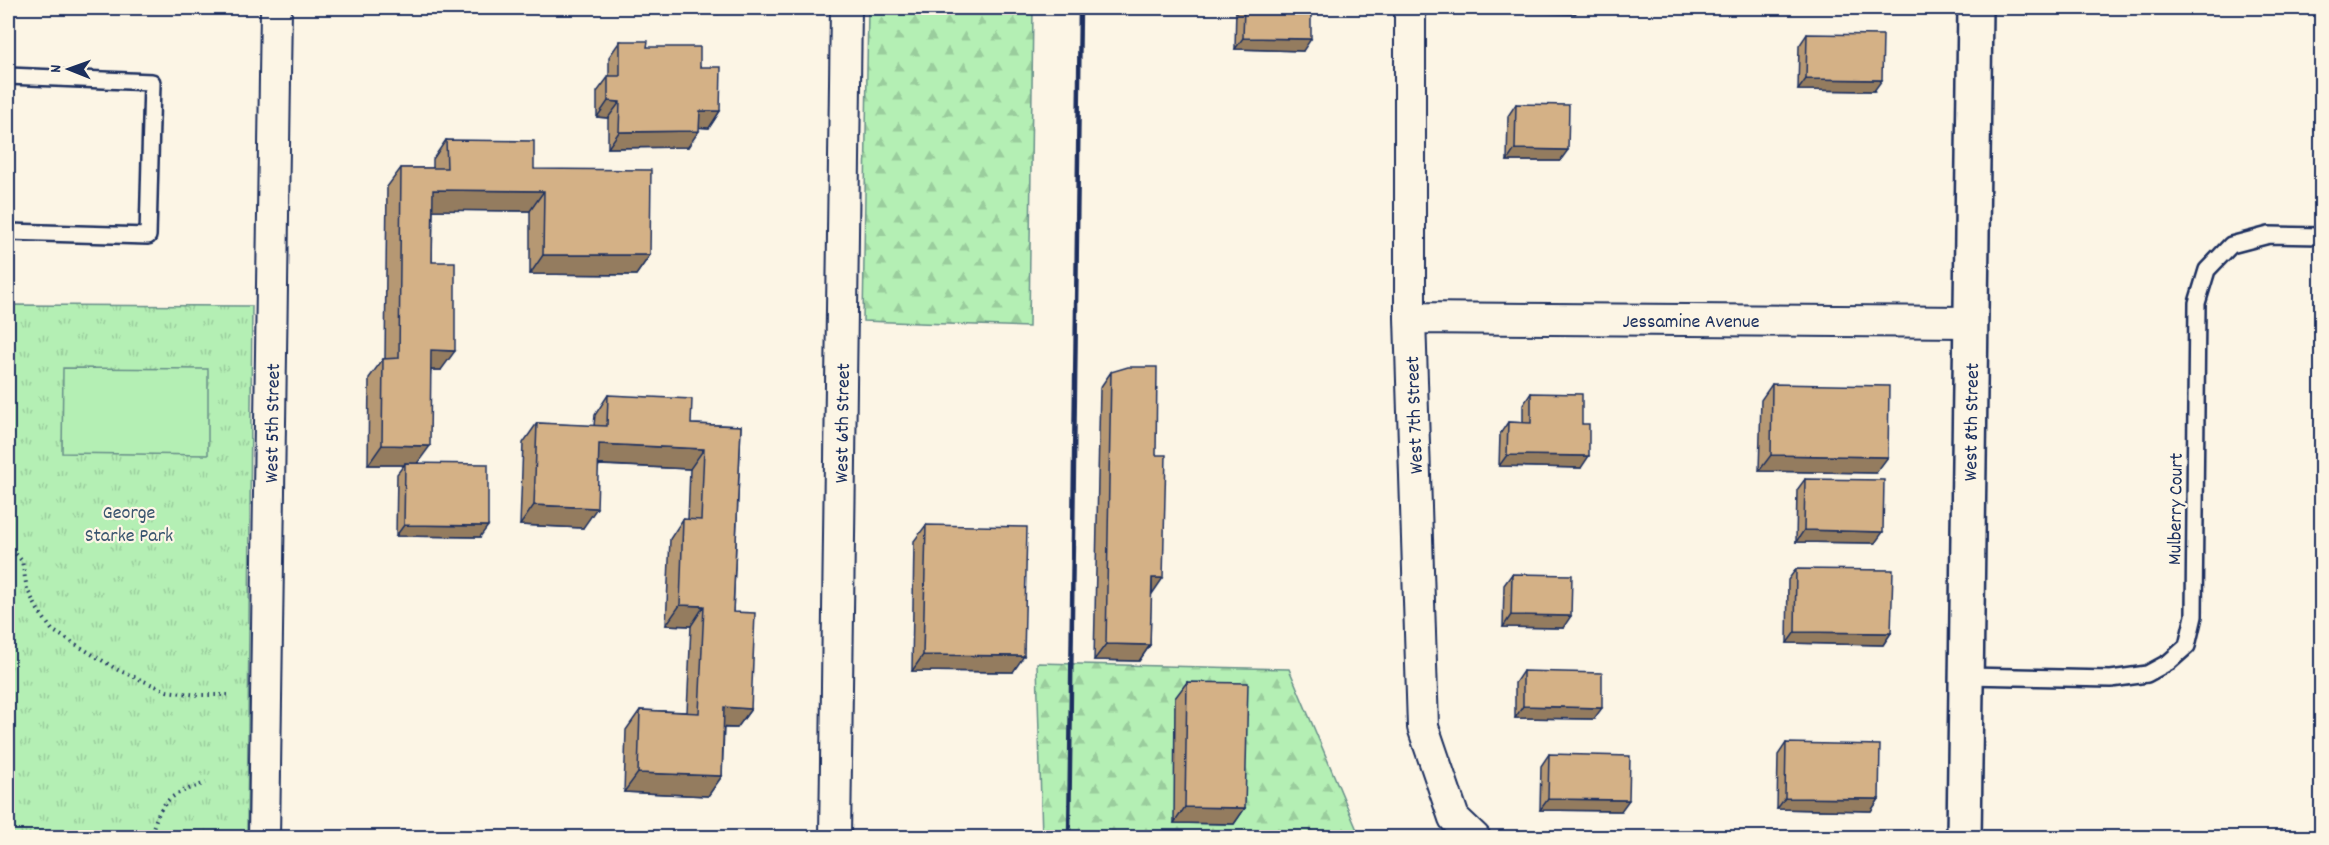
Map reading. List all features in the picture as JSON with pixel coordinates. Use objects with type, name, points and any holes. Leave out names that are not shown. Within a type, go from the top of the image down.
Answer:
[{"type":"street","name":"West 5th Street","points":[[264,837],[276,8]]},
{"type":"street","name":"West 6th Street","points":[[835,837],[846,8]]},
{"type":"street","name":"West 7th Street","points":[[1410,8],[1410,318],[1423,727],[1464,828]]},
{"type":"street","name":"West 8th Street","points":[[1965,837],[1976,8]]},
{"type":"street","name":"Jessamine Avenue","points":[[1410,318],[1971,322]]},
{"type":"lane","points":[[8,76],[152,82],[148,236],[8,232]]},
{"type":"lane","name":"Mulberry Court","points":[[1966,676],[2111,679],[2147,674],[2169,662],[2187,646],[2194,616],[2197,303],[2206,270],[2231,245],[2269,235],[2322,236]]},
{"type":"path","points":[[8,545],[22,561],[27,589],[52,630],[118,670],[167,691],[207,695],[240,695]]},
{"type":"path","points":[[150,837],[157,814],[176,793],[206,783]]},
{"type":"green space","points":[[868,8],[1033,8],[1029,327],[863,321]]},
{"type":"green space","name":"George Starke Park","points":[[8,305],[252,306],[247,837],[8,838]]},
{"type":"green space","points":[[63,368],[208,369],[208,455],[62,453]]},
{"type":"green space","points":[[1037,663],[1289,669],[1360,837],[1042,837]]},
{"type":"building","points":[[1244,8],[1311,8],[1311,39],[1243,38]]},
{"type":"building","points":[[1807,34],[1883,35],[1882,80],[1806,79]]},
{"type":"building","points":[[620,41],[648,41],[647,47],[700,47],[700,67],[721,67],[720,111],[700,111],[699,131],[619,132],[620,102],[608,101],[608,76],[620,76]]},
{"type":"building","points":[[1516,104],[1569,105],[1568,150],[1515,149]]},
{"type":"building","points":[[446,140],[534,141],[534,169],[651,170],[650,255],[543,255],[544,191],[433,190],[432,262],[455,262],[455,351],[431,350],[430,446],[382,445],[383,359],[399,358],[401,168],[447,168]]},
{"type":"building","points":[[1128,367],[1157,367],[1156,455],[1166,455],[1163,578],[1152,578],[1150,645],[1106,644],[1111,372]]},
{"type":"building","points":[[1772,384],[1889,386],[1888,457],[1771,455]]},
{"type":"building","points":[[1531,393],[1582,394],[1582,424],[1589,424],[1589,456],[1507,455],[1508,422],[1531,423]]},
{"type":"building","points":[[608,395],[692,399],[691,424],[741,426],[733,612],[755,613],[751,709],[724,707],[722,776],[638,773],[640,710],[699,713],[704,606],[680,605],[683,519],[701,520],[704,449],[599,444],[597,508],[534,505],[537,423],[607,426]]},
{"type":"building","points":[[405,463],[488,464],[488,526],[404,525]]},
{"type":"building","points":[[1805,479],[1884,480],[1883,532],[1804,530]]},
{"type":"building","points":[[926,525],[1027,527],[1024,656],[923,655]]},
{"type":"building","points":[[1796,569],[1893,570],[1891,633],[1795,632]]},
{"type":"building","points":[[1512,574],[1572,575],[1571,616],[1511,615]]},
{"type":"building","points":[[1523,671],[1602,673],[1602,708],[1523,706]]},
{"type":"building","points":[[1187,682],[1248,683],[1245,808],[1185,807]]},
{"type":"building","points":[[1786,743],[1880,745],[1879,799],[1785,798]]},
{"type":"building","points":[[1549,754],[1630,756],[1629,800],[1548,799]]},
{"type":"railway","points":[[1069,838],[1080,8]]}]
